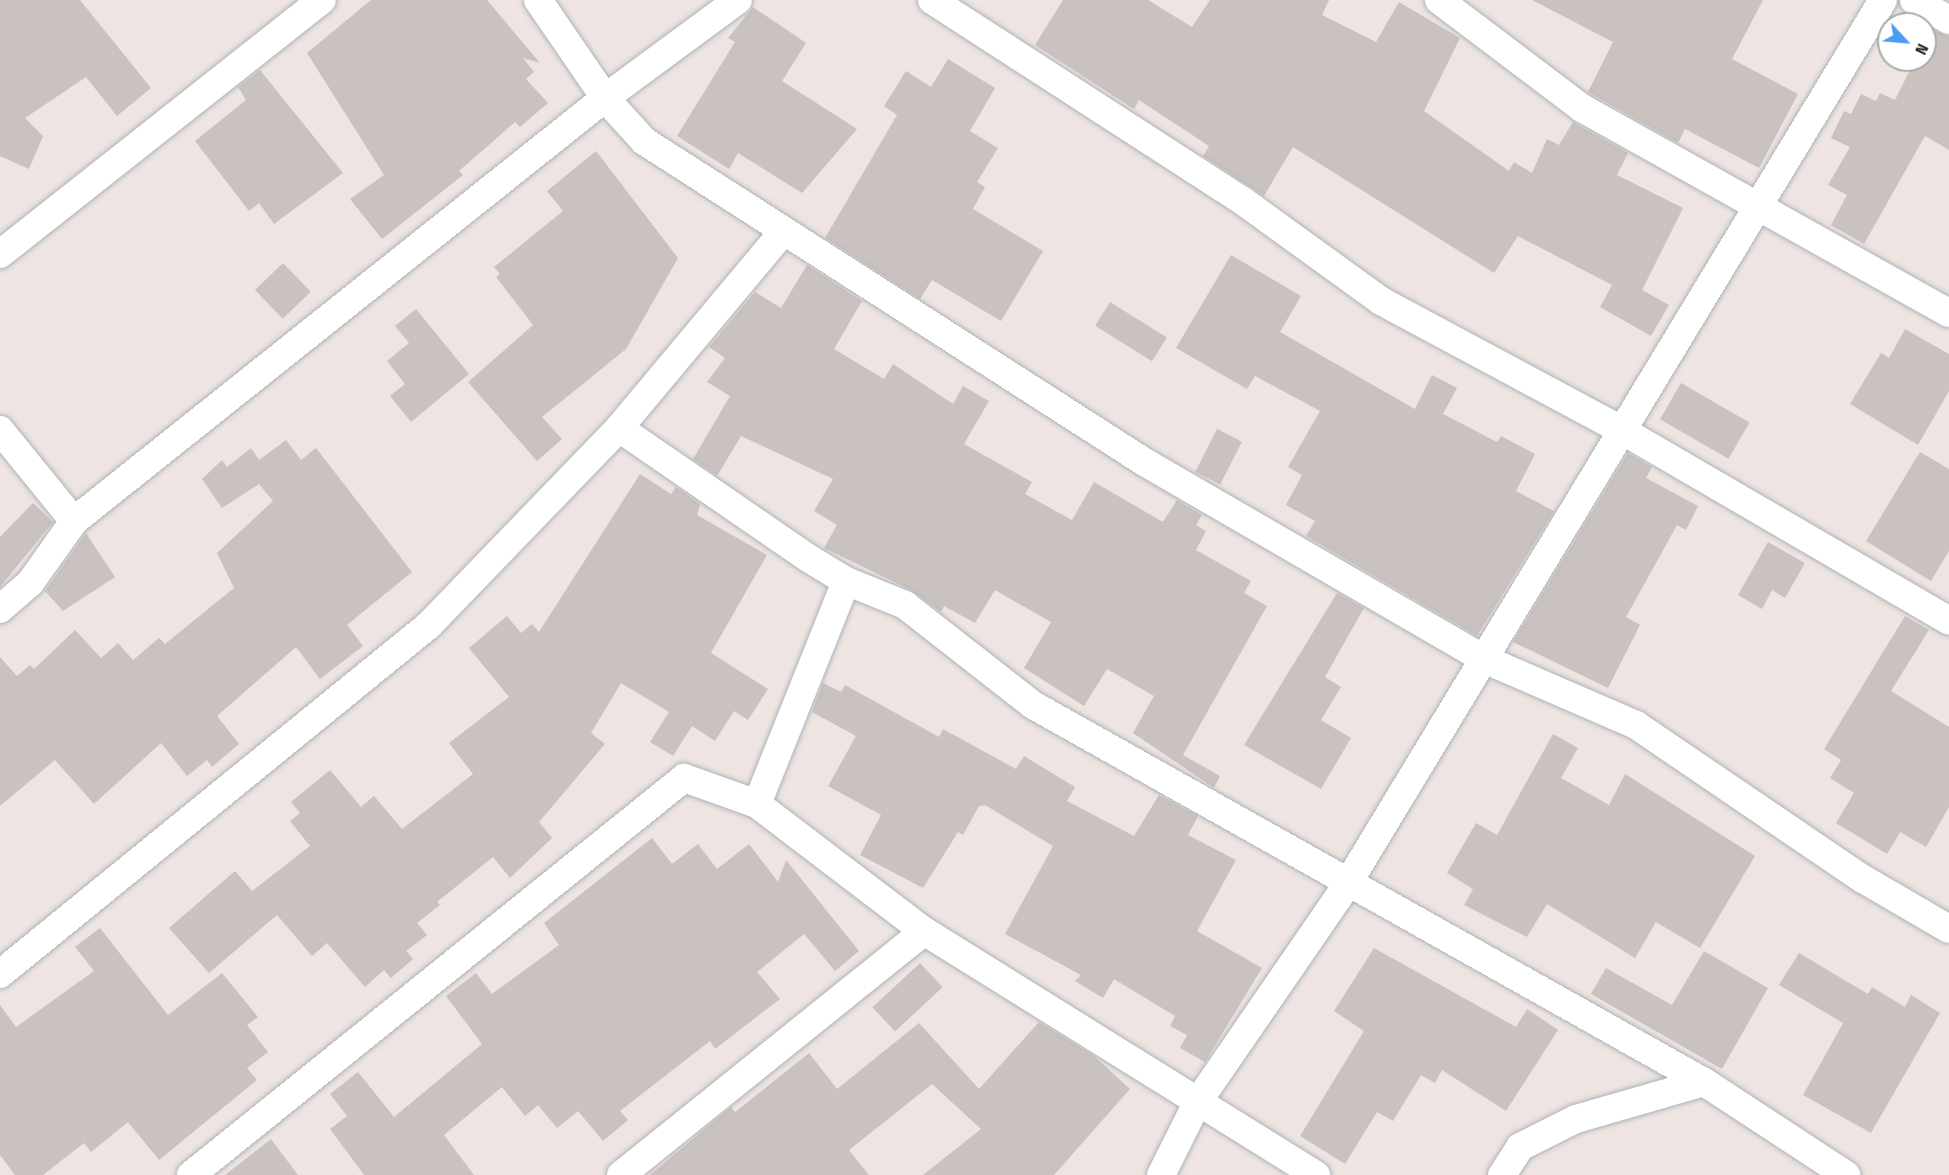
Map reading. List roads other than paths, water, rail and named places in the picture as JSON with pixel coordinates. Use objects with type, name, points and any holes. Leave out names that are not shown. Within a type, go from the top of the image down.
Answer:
[{"type":"street","points":[[0,254],[322,0]]},
{"type":"street","points":[[538,0],[605,98],[644,141],[1146,463],[1486,660],[1636,725],[1863,879],[1949,929]]},
{"type":"street","points":[[0,609],[30,583],[74,521],[605,98],[738,0]]},
{"type":"street","points":[[932,0],[1243,201],[1381,301],[1623,432],[1949,621]]},
{"type":"street","points":[[1439,0],[1582,108],[1949,313]]},
{"type":"street","points":[[1161,1175],[1197,1103],[1348,883],[1486,660],[1883,0]]},
{"type":"street","points":[[1914,0],[1949,20]]},
{"type":"street","points":[[0,974],[429,625],[619,428],[783,232]]},
{"type":"street","points":[[619,428],[846,581],[905,605],[1033,705],[1704,1082],[1845,1175]]},
{"type":"street","points":[[0,430],[74,521]]},
{"type":"street","points":[[757,804],[846,581]]},
{"type":"street","points":[[191,1175],[684,778],[757,804],[924,932],[1316,1175]]},
{"type":"street","points":[[621,1175],[924,932]]},
{"type":"street","points":[[1502,1175],[1520,1147],[1576,1119],[1704,1082]]}]
